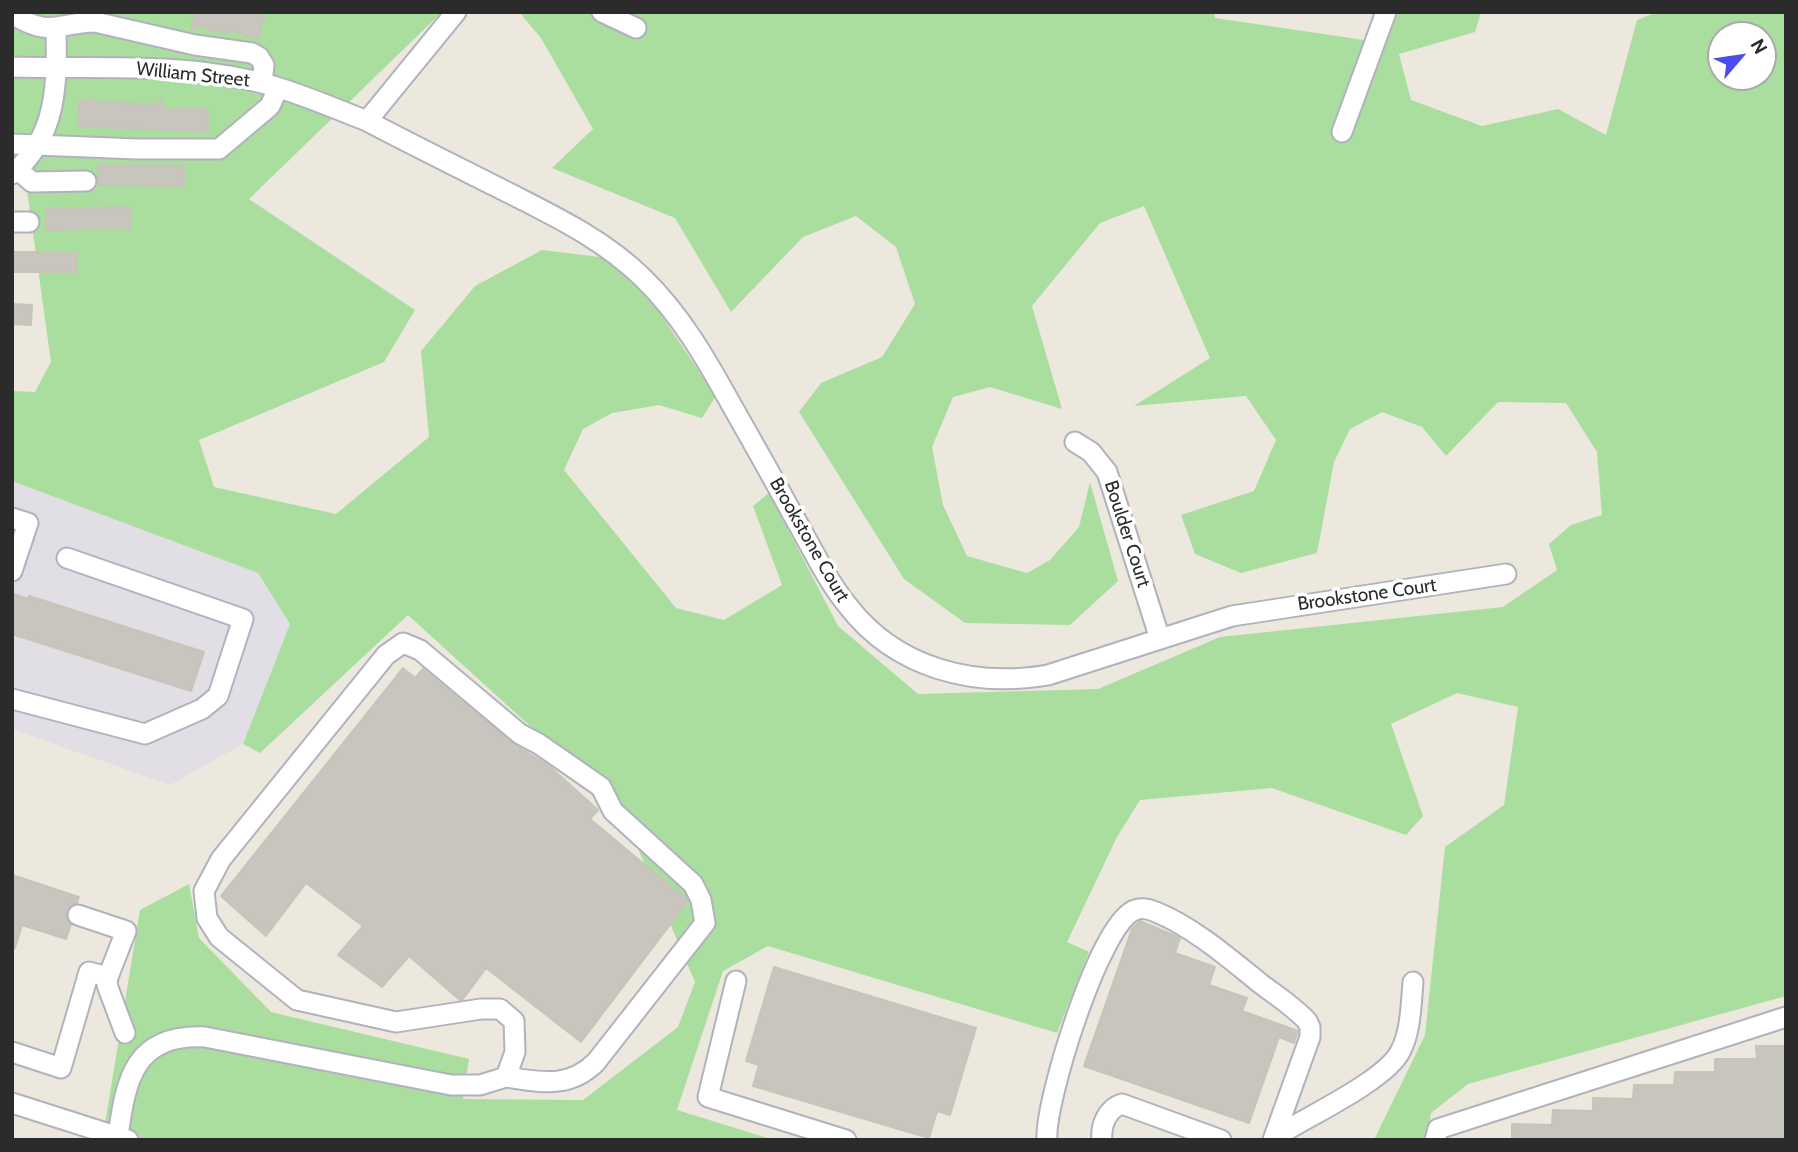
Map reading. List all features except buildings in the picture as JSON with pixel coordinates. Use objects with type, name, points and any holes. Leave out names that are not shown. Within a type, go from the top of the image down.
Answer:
[{"type":"street","points":[[368,121],[456,12]]},
{"type":"street","points":[[603,12],[636,28]]},
{"type":"street","points":[[1342,131],[1386,12]]},
{"type":"street","points":[[12,14],[39,28],[57,29],[79,22],[94,22],[195,45],[252,53],[259,57],[264,65],[270,85],[270,106],[219,149],[12,144]]},
{"type":"street","points":[[57,29],[51,114],[39,145],[15,172],[32,183],[86,181]]},
{"type":"street","name":"William Street","points":[[12,67],[138,68],[226,76],[270,85],[368,121]]},
{"type":"street","name":"Brookstone Court","points":[[368,121],[588,235],[642,278],[670,306],[700,350],[835,589],[857,617],[883,641],[911,658],[942,671],[994,680],[1048,675],[1232,616],[1506,574]]},
{"type":"street","name":"Boulder Court","points":[[1075,442],[1091,452],[1107,472],[1160,639]]},
{"type":"street","points":[[12,518],[28,523],[12,571]]},
{"type":"street","points":[[12,699],[145,734],[202,709],[218,696],[243,620],[67,558]]},
{"type":"street","points":[[13,1104],[123,1138],[123,1098],[133,1068],[158,1045],[190,1037],[205,1037],[452,1085],[480,1085],[506,1077],[544,1083],[566,1080],[585,1072],[596,1062],[705,923],[701,900],[693,884],[613,811],[601,787],[520,734],[420,650],[403,643],[386,655],[221,859],[204,891],[207,918],[219,937],[297,1000],[396,1022],[481,1009],[500,1009],[514,1021],[515,1052],[506,1077]]},
{"type":"street","points":[[1047,1140],[1046,1125],[1058,1070],[1091,977],[1121,919],[1136,909],[1146,908],[1171,919],[1223,954],[1307,1021],[1310,1037],[1275,1140]]},
{"type":"street","points":[[79,915],[125,931],[107,985],[125,1033]]},
{"type":"street","points":[[12,1052],[61,1068],[89,972],[108,977]]},
{"type":"street","points":[[736,981],[708,1097],[846,1140]]},
{"type":"street","points":[[1275,1140],[1287,1130],[1370,1082],[1400,1054],[1409,1021],[1413,982]]},
{"type":"street","points":[[1435,1140],[1438,1129],[1786,1017]]},
{"type":"street","points":[[1102,1140],[1100,1135],[1108,1112],[1122,1104],[1221,1140]]},
{"type":"shaded area","points":[[12,481],[257,573],[290,624],[243,744],[170,785],[12,729]]},
{"type":"green space","points":[[12,12],[442,12],[249,199],[415,310],[384,362],[199,440],[214,487],[336,514],[429,437],[421,351],[475,286],[542,250],[607,258],[638,281],[716,396],[702,418],[659,405],[612,413],[583,429],[564,470],[676,608],[724,620],[782,585],[753,506],[769,493],[838,626],[918,694],[1098,689],[1220,637],[1503,607],[1557,570],[1549,544],[1571,525],[1602,515],[1597,452],[1566,403],[1498,402],[1446,456],[1422,427],[1382,412],[1350,429],[1334,462],[1317,553],[1241,573],[1195,554],[1181,515],[1254,491],[1276,440],[1246,396],[1134,406],[1210,358],[1144,206],[1100,223],[1032,306],[1062,409],[990,387],[953,397],[932,447],[943,505],[967,556],[1027,573],[1050,560],[1079,527],[1090,482],[1118,581],[1070,625],[965,623],[904,579],[799,412],[821,383],[882,357],[915,304],[896,247],[856,216],[803,237],[731,312],[675,218],[552,168],[593,129],[541,38],[519,12],[1214,12],[1215,18],[1371,41],[1384,12],[1481,12],[1475,32],[1399,54],[1411,100],[1482,126],[1558,109],[1606,135],[1637,20],[1657,12],[1786,12],[1786,996],[1468,1084],[1431,1113],[1428,1140],[1374,1140],[1425,1035],[1445,847],[1504,805],[1518,707],[1457,693],[1391,724],[1423,816],[1406,835],[1272,788],[1140,800],[1117,837],[1067,942],[1089,952],[1057,1033],[768,946],[723,971],[677,1110],[774,1140],[113,1140],[103,1136],[140,910],[189,884],[199,938],[271,1012],[469,1059],[463,1099],[583,1100],[678,1027],[695,982],[621,809],[408,615],[260,753],[243,744],[290,624],[258,573],[12,481],[12,391],[35,392],[51,362],[23,162],[12,162]]}]
